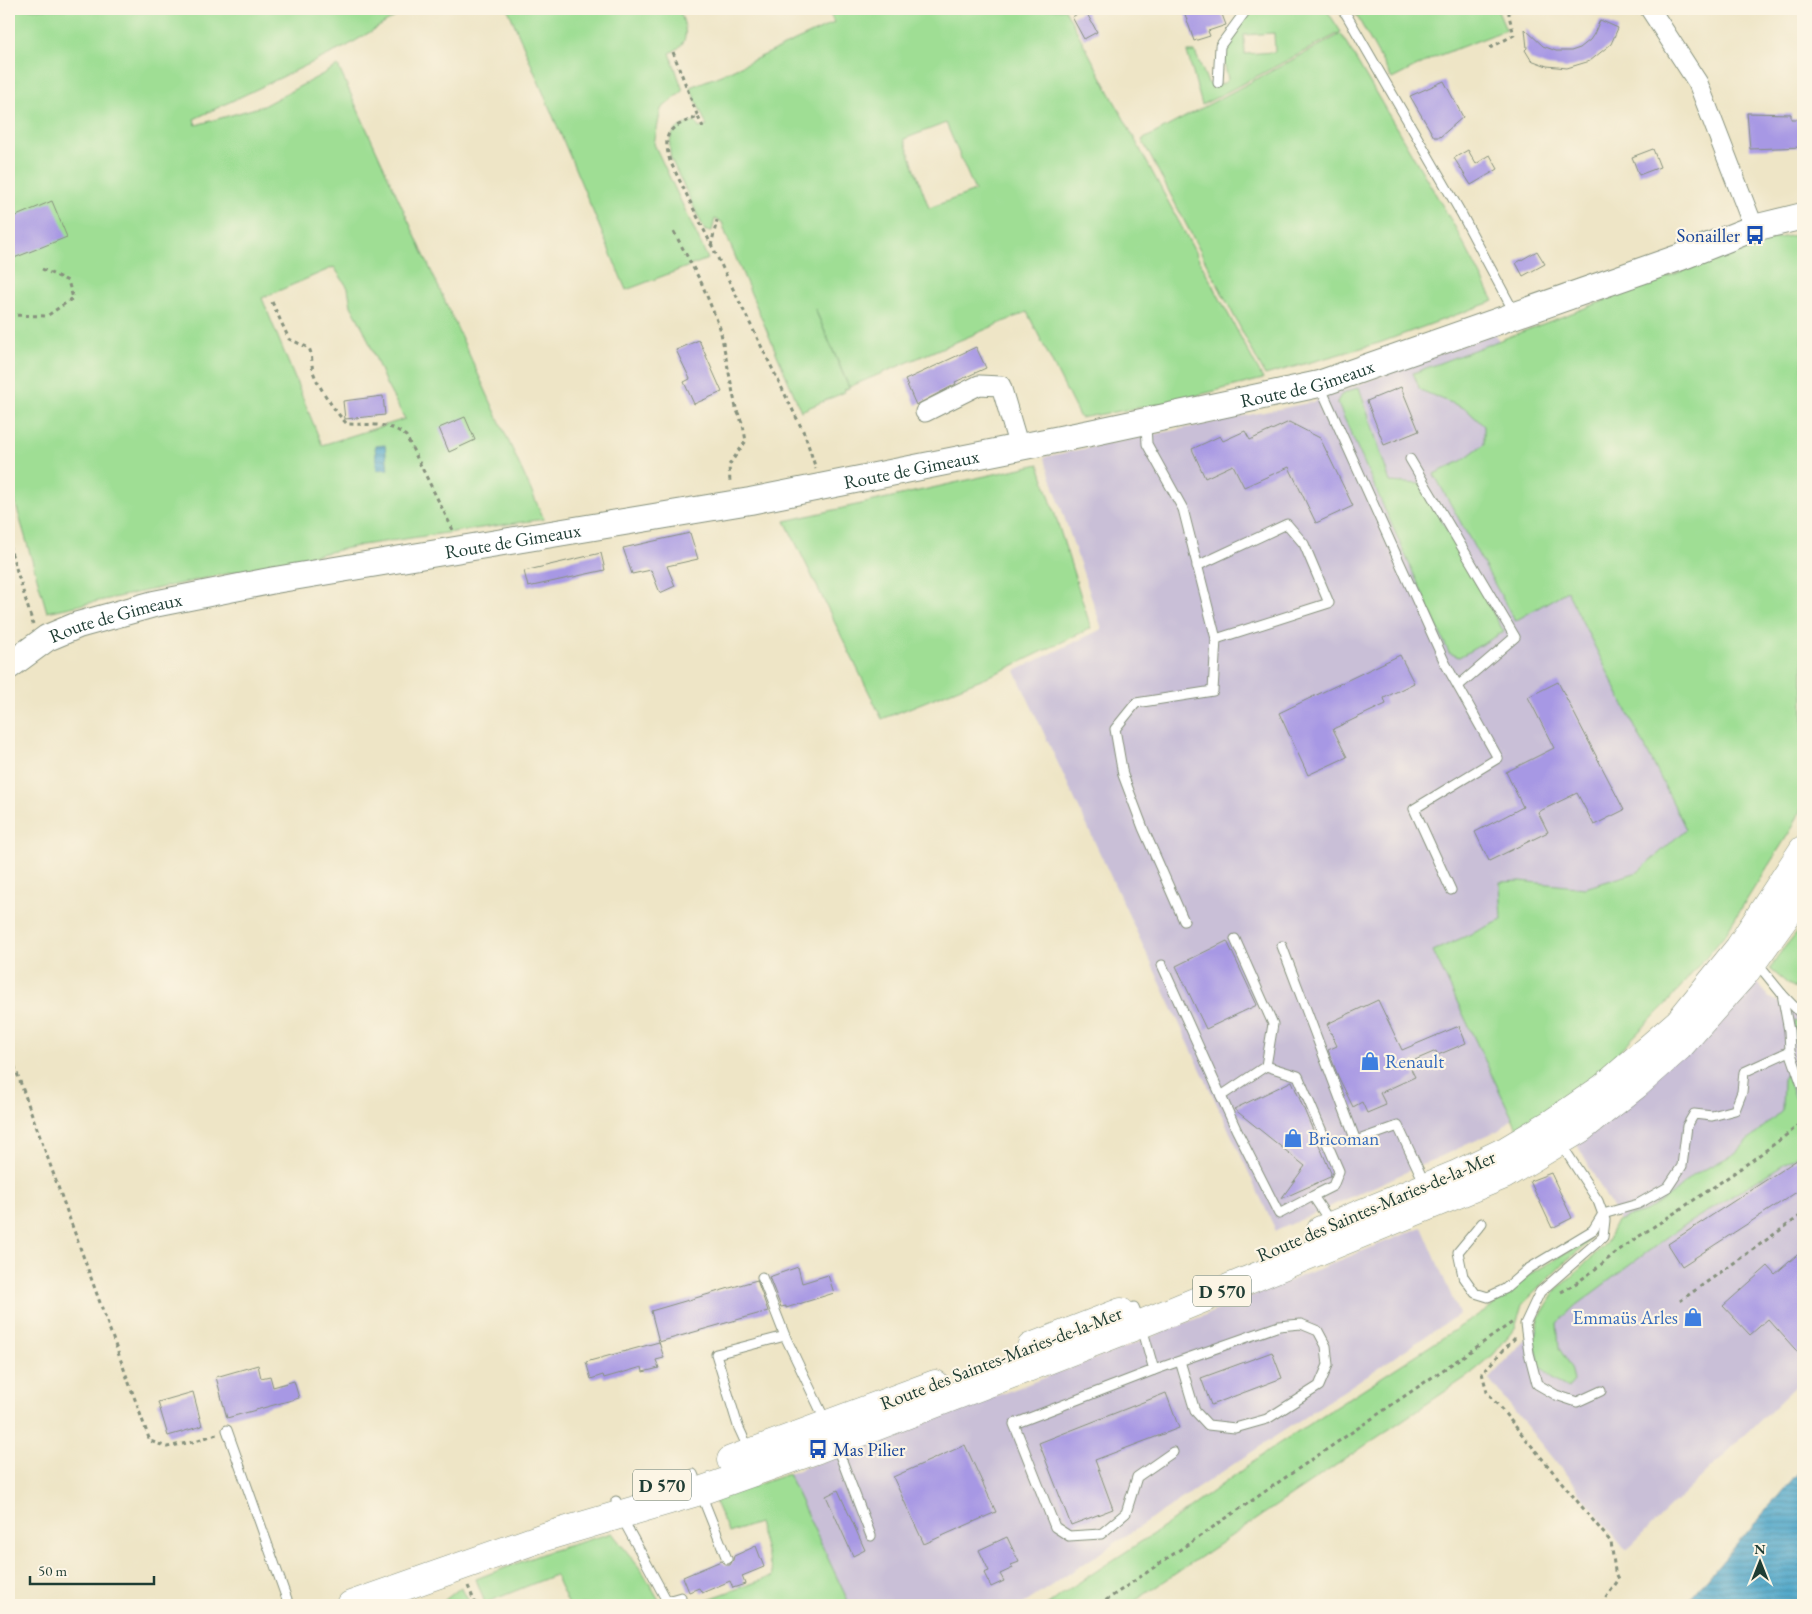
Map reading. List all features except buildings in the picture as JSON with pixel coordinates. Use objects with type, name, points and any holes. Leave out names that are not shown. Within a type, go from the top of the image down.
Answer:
[{"type":"main road","name":"Route des Saintes-Maries-de-la-Mer","points":[[831,1433],[958,1390],[1430,1196],[1504,1175],[1554,1133],[1580,1129],[1636,1085],[1679,1047],[1744,974],[1747,954],[1803,850]]},
{"type":"main road","name":"Route des Saintes-Maries-de-la-Mer","points":[[1747,954],[1791,909],[1803,887]]},
{"type":"main road","name":"Route des Saintes-Maries-de-la-Mer","points":[[351,1605],[541,1538],[619,1508],[754,1462],[1138,1315]]},
{"type":"street","points":[[1650,9],[1698,83],[1754,228]]},
{"type":"street","name":"Route de Gimeaux","points":[[9,666],[47,638],[78,625],[154,604],[275,580],[731,504],[1020,447],[1319,384],[1681,257],[1754,228],[1803,216]]},
{"type":"street","points":[[925,412],[978,386],[1001,386],[1020,447]]},
{"type":"lane","points":[[1218,83],[1220,46],[1247,9]]},
{"type":"lane","points":[[1341,9],[1346,14],[1461,213],[1516,314]]},
{"type":"lane","points":[[1319,384],[1445,662],[1498,758],[1414,809],[1451,890]]},
{"type":"lane","points":[[1146,421],[1147,444],[1183,509],[1216,639],[1213,691],[1136,704],[1114,729],[1126,784],[1184,921]]},
{"type":"lane","points":[[1410,459],[1515,637],[1458,686]]},
{"type":"lane","points":[[1197,566],[1288,524],[1304,544],[1329,603],[1216,639]]},
{"type":"lane","points":[[1221,1096],[1266,1066],[1274,1024],[1235,939]]},
{"type":"lane","points":[[1282,946],[1356,1141],[1398,1126],[1430,1196]]},
{"type":"lane","points":[[1747,954],[1803,1016]]},
{"type":"lane","points":[[1162,965],[1236,1129],[1279,1214],[1333,1186],[1339,1171],[1298,1076],[1266,1066]]},
{"type":"lane","points":[[1782,994],[1789,1031],[1790,1051],[1803,1088]]},
{"type":"lane","points":[[1482,1223],[1458,1252],[1463,1276],[1475,1292],[1488,1297],[1505,1289],[1528,1269],[1593,1230],[1603,1214],[1638,1204],[1668,1187],[1682,1166],[1687,1126],[1694,1114],[1712,1116],[1735,1110],[1742,1092],[1744,1072],[1790,1051]]},
{"type":"lane","points":[[1554,1133],[1598,1201],[1605,1220],[1603,1237],[1540,1292],[1525,1324],[1529,1353],[1537,1384],[1556,1395],[1577,1402],[1601,1391]]},
{"type":"lane","points":[[1313,1196],[1338,1234]]},
{"type":"lane","points":[[762,1276],[785,1336],[831,1433],[871,1536]]},
{"type":"lane","points":[[1138,1315],[1154,1370]]},
{"type":"lane","points":[[1173,1452],[1137,1477],[1126,1513],[1101,1534],[1069,1536],[1055,1528],[1014,1424],[1154,1370],[1279,1326],[1301,1324],[1318,1331],[1326,1346],[1328,1365],[1319,1386],[1267,1418],[1235,1428],[1208,1425],[1195,1410],[1180,1361]]},
{"type":"lane","points":[[754,1462],[738,1426],[716,1354],[785,1336]]},
{"type":"lane","points":[[227,1430],[289,1605]]},
{"type":"lane","points":[[696,1482],[727,1559]]},
{"type":"lane","points":[[619,1508],[667,1602],[681,1596]]},
{"type":"path","points":[[1490,48],[1514,35],[1508,16],[1509,9]]},
{"type":"path","points":[[673,52],[703,127]]},
{"type":"path","points":[[698,117],[675,126],[666,138],[665,146],[670,161],[805,435],[822,486]]},
{"type":"path","points":[[711,247],[717,220]]},
{"type":"path","points":[[674,232],[702,284],[720,328],[736,408],[744,425],[746,441],[729,465],[731,504]]},
{"type":"path","points":[[9,315],[47,316],[73,298],[68,281],[42,269]]},
{"type":"path","points":[[272,302],[289,339],[309,348],[312,354],[313,371],[335,412],[347,424],[389,427],[397,429],[406,436],[462,549]]},
{"type":"path","points":[[9,545],[40,643]]},
{"type":"path","points":[[9,1051],[150,1441],[167,1447],[192,1442],[227,1430]]},
{"type":"path","points":[[1620,1249],[1764,1153],[1799,1125],[1803,1119]]},
{"type":"path","points":[[1680,1301],[1803,1214]]},
{"type":"path","points":[[1526,1327],[1498,1359],[1482,1373],[1484,1382],[1487,1392],[1611,1542],[1615,1571],[1619,1579],[1601,1605]]},
{"type":"path","points":[[1099,1605],[1500,1330]]},
{"type":"shaded area","points":[[1495,333],[1602,559],[1726,914],[1501,1129],[1276,1231],[1015,671],[1102,629],[1044,457],[1313,402]]},
{"type":"shaded area","points":[[1756,980],[1768,997],[1803,1014],[1803,1379],[1626,1550],[1489,1379],[1625,1231],[1576,1143]]},
{"type":"shaded area","points":[[1422,1227],[1459,1314],[1022,1605],[850,1605],[788,1474],[1124,1348]]},
{"type":"green space","points":[[9,9],[408,9],[347,46],[194,119],[196,125],[263,106],[338,66],[544,519],[362,545],[47,612],[9,481]],"holes":[[[334,267],[348,288],[351,306],[364,330],[386,384],[405,419],[322,445],[262,298]]]},
{"type":"green space","points":[[508,9],[679,9],[685,28],[684,39],[677,49],[670,53],[683,91],[661,109],[654,144],[708,259],[626,290]]},
{"type":"green space","points":[[828,9],[1065,9],[1263,379],[1166,403],[1080,418],[1027,312],[849,387],[815,309],[849,388],[844,390],[845,392],[801,411],[722,222],[715,219],[712,231],[705,231],[671,159],[670,143],[674,132],[683,125],[695,121],[699,128],[707,126],[690,87],[721,75],[834,23]],"holes":[[[946,123],[975,191],[929,208],[904,139]]]},
{"type":"green space","points":[[1252,9],[1326,9],[1341,32],[1202,105],[1187,52],[1195,52],[1208,83],[1221,85],[1228,79],[1224,62],[1226,46],[1233,32]],"holes":[[[1274,33],[1275,52],[1245,54],[1244,35]]]},
{"type":"green space","points":[[1353,9],[1497,9],[1506,30],[1435,57],[1392,79]]},
{"type":"green space","points":[[1341,34],[1455,227],[1494,301],[1379,343],[1265,375],[1142,140]]},
{"type":"green space","points":[[1803,234],[1803,804],[1794,825],[1725,934],[1668,1002],[1597,1074],[1518,1130],[1433,951],[1502,920],[1500,882],[1521,881],[1585,888],[1638,872],[1686,829],[1567,591],[1515,621],[1434,474],[1461,461],[1484,444],[1484,426],[1466,409],[1420,390],[1413,373],[1765,240]]},
{"type":"green space","points":[[1359,387],[1390,482],[1421,484],[1504,632],[1459,657],[1449,653],[1337,402],[1341,395]]},
{"type":"green space","points":[[1039,464],[1091,628],[1006,669],[882,719],[785,521]]},
{"type":"green space","points":[[1803,924],[1803,992],[1788,984],[1770,969]]},
{"type":"green space","points":[[1794,1021],[1803,1024],[1803,1075],[1796,1052]]},
{"type":"green space","points":[[1786,1074],[1793,1094],[1803,1110],[1803,1152],[1677,1230],[1576,1305],[1557,1323],[1559,1348],[1571,1368],[1574,1381],[1568,1388],[1553,1380],[1540,1365],[1534,1340],[1539,1318],[1556,1290],[1606,1243],[1617,1221],[1647,1211],[1672,1194],[1694,1175],[1734,1154],[1782,1110],[1783,1079]]},
{"type":"green space","points":[[1590,1239],[1586,1245],[1567,1260],[1522,1305],[1515,1328],[1493,1355],[1468,1376],[1129,1605],[1048,1605],[1069,1589],[1165,1526],[1275,1446],[1498,1302],[1529,1275]]},
{"type":"green space","points":[[788,1474],[850,1605],[692,1605],[773,1576],[758,1523],[729,1533],[714,1500]]},
{"type":"green space","points":[[612,1533],[642,1571],[662,1605],[569,1605],[555,1575],[485,1603],[476,1579],[547,1552]]},
{"type":"green space","points":[[461,1587],[471,1605],[439,1605]]},
{"type":"water","points":[[385,445],[388,469],[377,470],[375,446]]},
{"type":"water","points":[[1803,1467],[1803,1605],[1685,1605]]},
{"type":"place","name":"Sonailler","points":[[1755,235]]},
{"type":"place","name":"Renault","points":[[1370,1061]]},
{"type":"place","name":"Bricoman","points":[[1293,1138]]},
{"type":"place","name":"Emmaüs Arles","points":[[1693,1317]]},
{"type":"place","name":"Mas Pilier","points":[[818,1449]]}]
